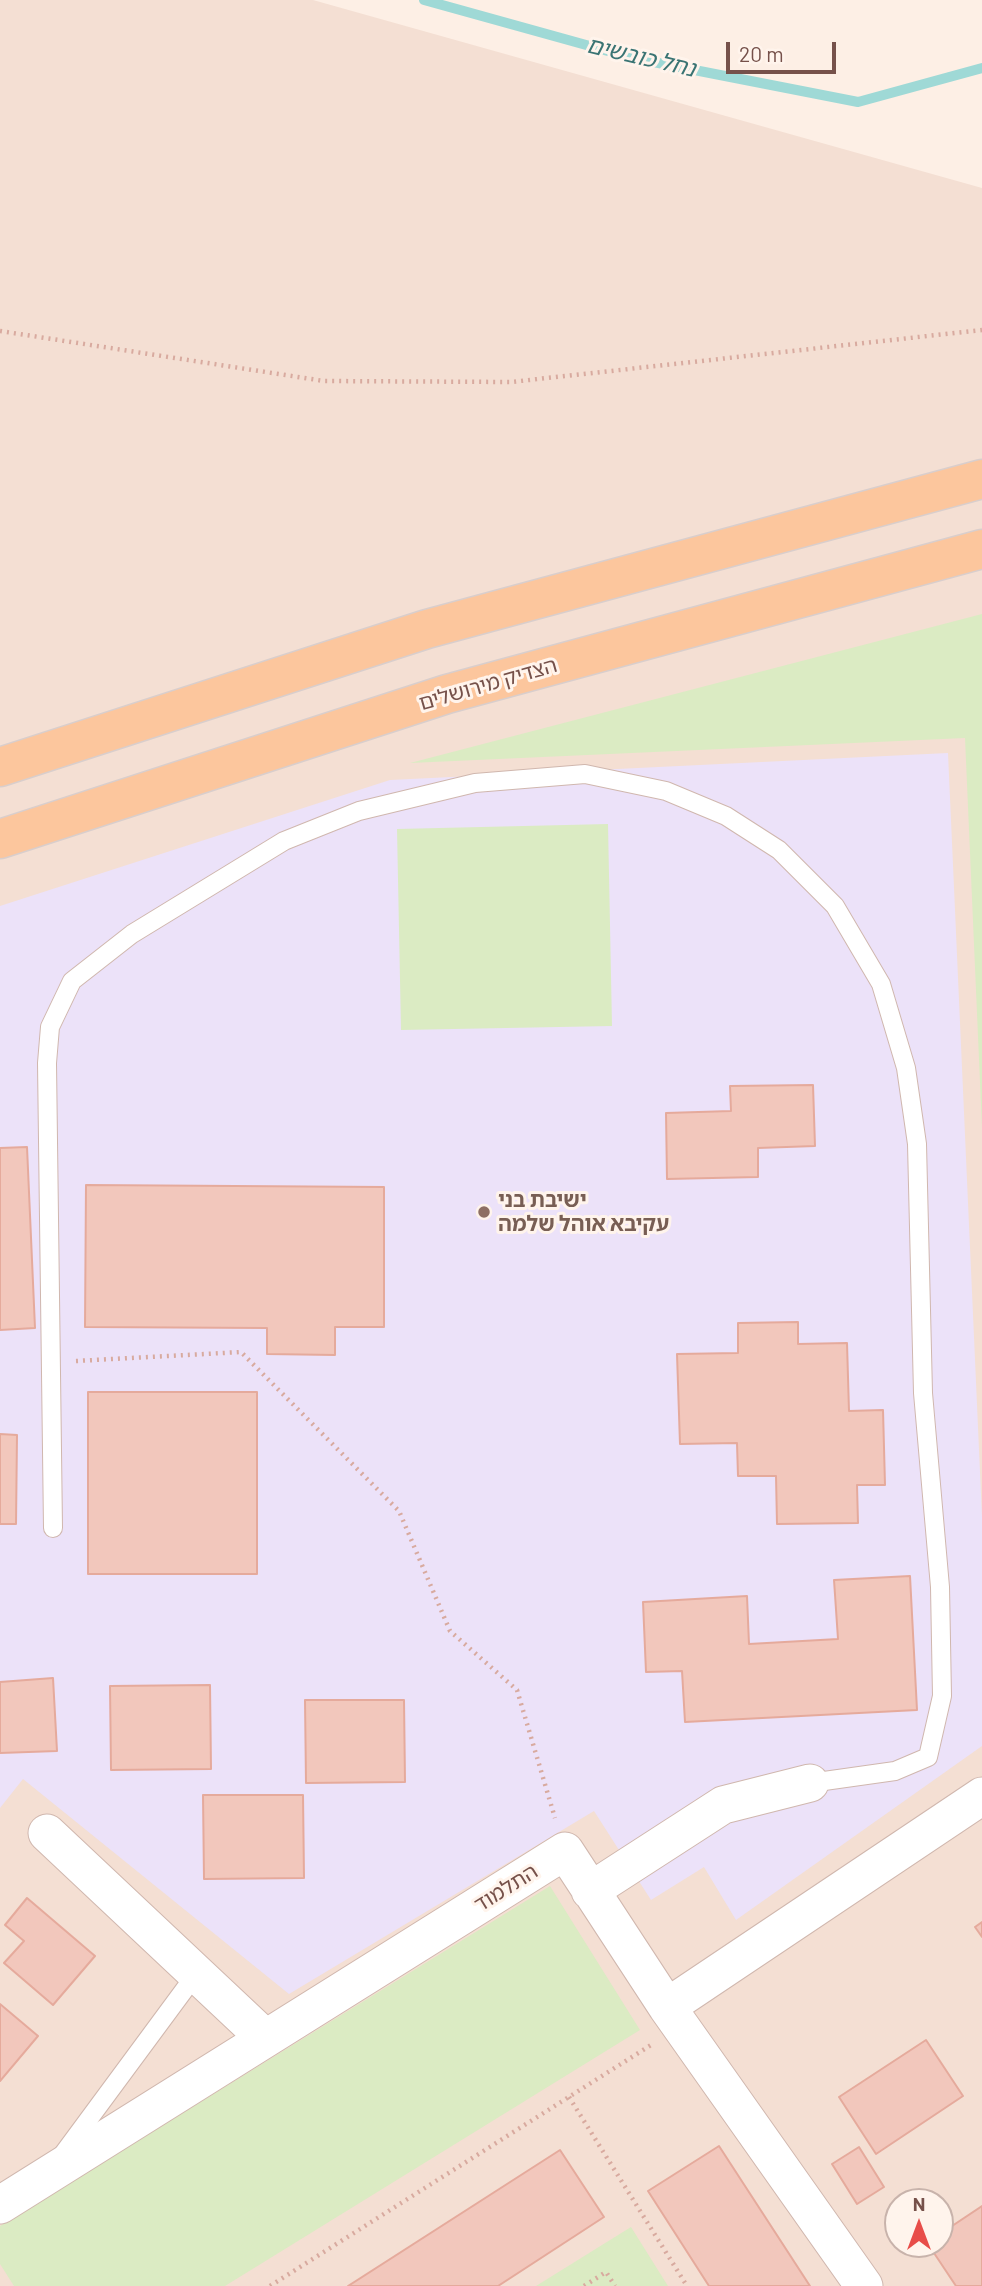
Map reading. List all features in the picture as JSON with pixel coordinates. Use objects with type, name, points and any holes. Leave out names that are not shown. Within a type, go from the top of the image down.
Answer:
[{"type":"main road","points":[[0,768],[427,629],[982,480]]},
{"type":"main road","name":"הצדיק מירושלים","points":[[0,839],[447,694],[982,549]]},
{"type":"street","points":[[590,1891],[723,1805],[810,1783]]},
{"type":"street","points":[[674,2016],[982,1796]]},
{"type":"street","points":[[47,1833],[265,2038]]},
{"type":"street","points":[[565,1851],[674,2016],[864,2286]]},
{"type":"street","name":"התלמוד","points":[[0,2205],[565,1851]]},
{"type":"lane","points":[[53,1528],[47,1063],[50,1027],[72,981],[132,934],[284,841],[359,811],[475,783],[585,774],[666,791],[726,816],[779,850],[835,906],[881,984],[906,1068],[917,1144],[923,1393],[940,1587],[942,1696],[928,1757],[895,1771],[810,1783]]},
{"type":"lane","points":[[46,2176],[196,1973]]},
{"type":"path","points":[[0,331],[324,381],[511,382],[982,330]]},
{"type":"path","points":[[51,1363],[241,1352],[399,1511],[450,1631],[517,1690],[565,1851]]},
{"type":"path","points":[[270,2286],[569,2097],[674,2016]]},
{"type":"path","points":[[569,2097],[687,2286]]},
{"type":"path","points":[[584,2286],[606,2272],[615,2286]]},
{"type":"shaded area","points":[[0,0],[313,0],[982,188],[982,2286],[0,2286]]},
{"type":"shaded area","name":"ישיבת בני עקיבא אוהל שלמה","points":[[948,753],[982,1517],[982,1746],[736,1920],[704,1867],[651,1900],[594,1811],[289,1994],[23,1779],[0,1808],[0,906],[390,780]]},
{"type":"green space","points":[[982,614],[982,1128],[965,738],[410,763]]},
{"type":"green space","points":[[608,824],[612,1026],[401,1030],[397,829]]},
{"type":"green space","points":[[550,1886],[640,2030],[225,2286],[14,2286],[0,2264],[0,2226]]},
{"type":"green space","points":[[631,2227],[668,2286],[536,2286]]},
{"type":"building","points":[[813,1085],[815,1146],[758,1148],[758,1177],[667,1179],[666,1113],[731,1111],[730,1086]]},
{"type":"building","points":[[27,1147],[35,1328],[0,1330],[0,1148]]},
{"type":"building","points":[[86,1185],[384,1187],[384,1327],[335,1327],[335,1355],[267,1354],[267,1328],[85,1327]]},
{"type":"building","points":[[798,1322],[798,1344],[847,1343],[849,1411],[883,1410],[885,1485],[857,1485],[858,1523],[777,1524],[776,1476],[738,1476],[737,1443],[680,1444],[677,1354],[738,1353],[738,1323]]},
{"type":"building","points":[[88,1392],[257,1392],[257,1574],[88,1574]]},
{"type":"building","points":[[0,1434],[17,1435],[16,1524],[0,1524]]},
{"type":"building","points":[[910,1576],[917,1710],[685,1722],[682,1671],[646,1672],[643,1602],[747,1596],[749,1644],[838,1639],[834,1580]]},
{"type":"building","points":[[53,1678],[57,1751],[0,1753],[0,1682]]},
{"type":"building","points":[[210,1685],[211,1769],[111,1770],[110,1686]]},
{"type":"building","points":[[305,1700],[404,1700],[405,1782],[306,1783]]},
{"type":"building","points":[[203,1795],[303,1795],[304,1878],[204,1879]]},
{"type":"building","points":[[27,1898],[95,1956],[53,2005],[4,1963],[24,1941],[5,1925]]},
{"type":"building","points":[[982,1922],[982,1937],[975,1927]]},
{"type":"building","points":[[0,2004],[38,2036],[0,2081]]},
{"type":"building","points":[[926,2040],[963,2096],[876,2154],[839,2097]]},
{"type":"building","points":[[719,2146],[810,2286],[709,2286],[648,2191]]},
{"type":"building","points":[[859,2147],[884,2187],[857,2204],[832,2164]]},
{"type":"building","points":[[560,2150],[604,2217],[498,2286],[348,2286]]},
{"type":"building","points":[[982,2206],[982,2286],[956,2286],[937,2258],[954,2258],[954,2225]]},
{"type":"waterway","name":"נחל כובשים","points":[[424,0],[633,58],[858,102],[982,68]]},
{"type":"place","name":"ישיבת בני עקיבא אוהל שלמה","points":[[484,1212]]}]
